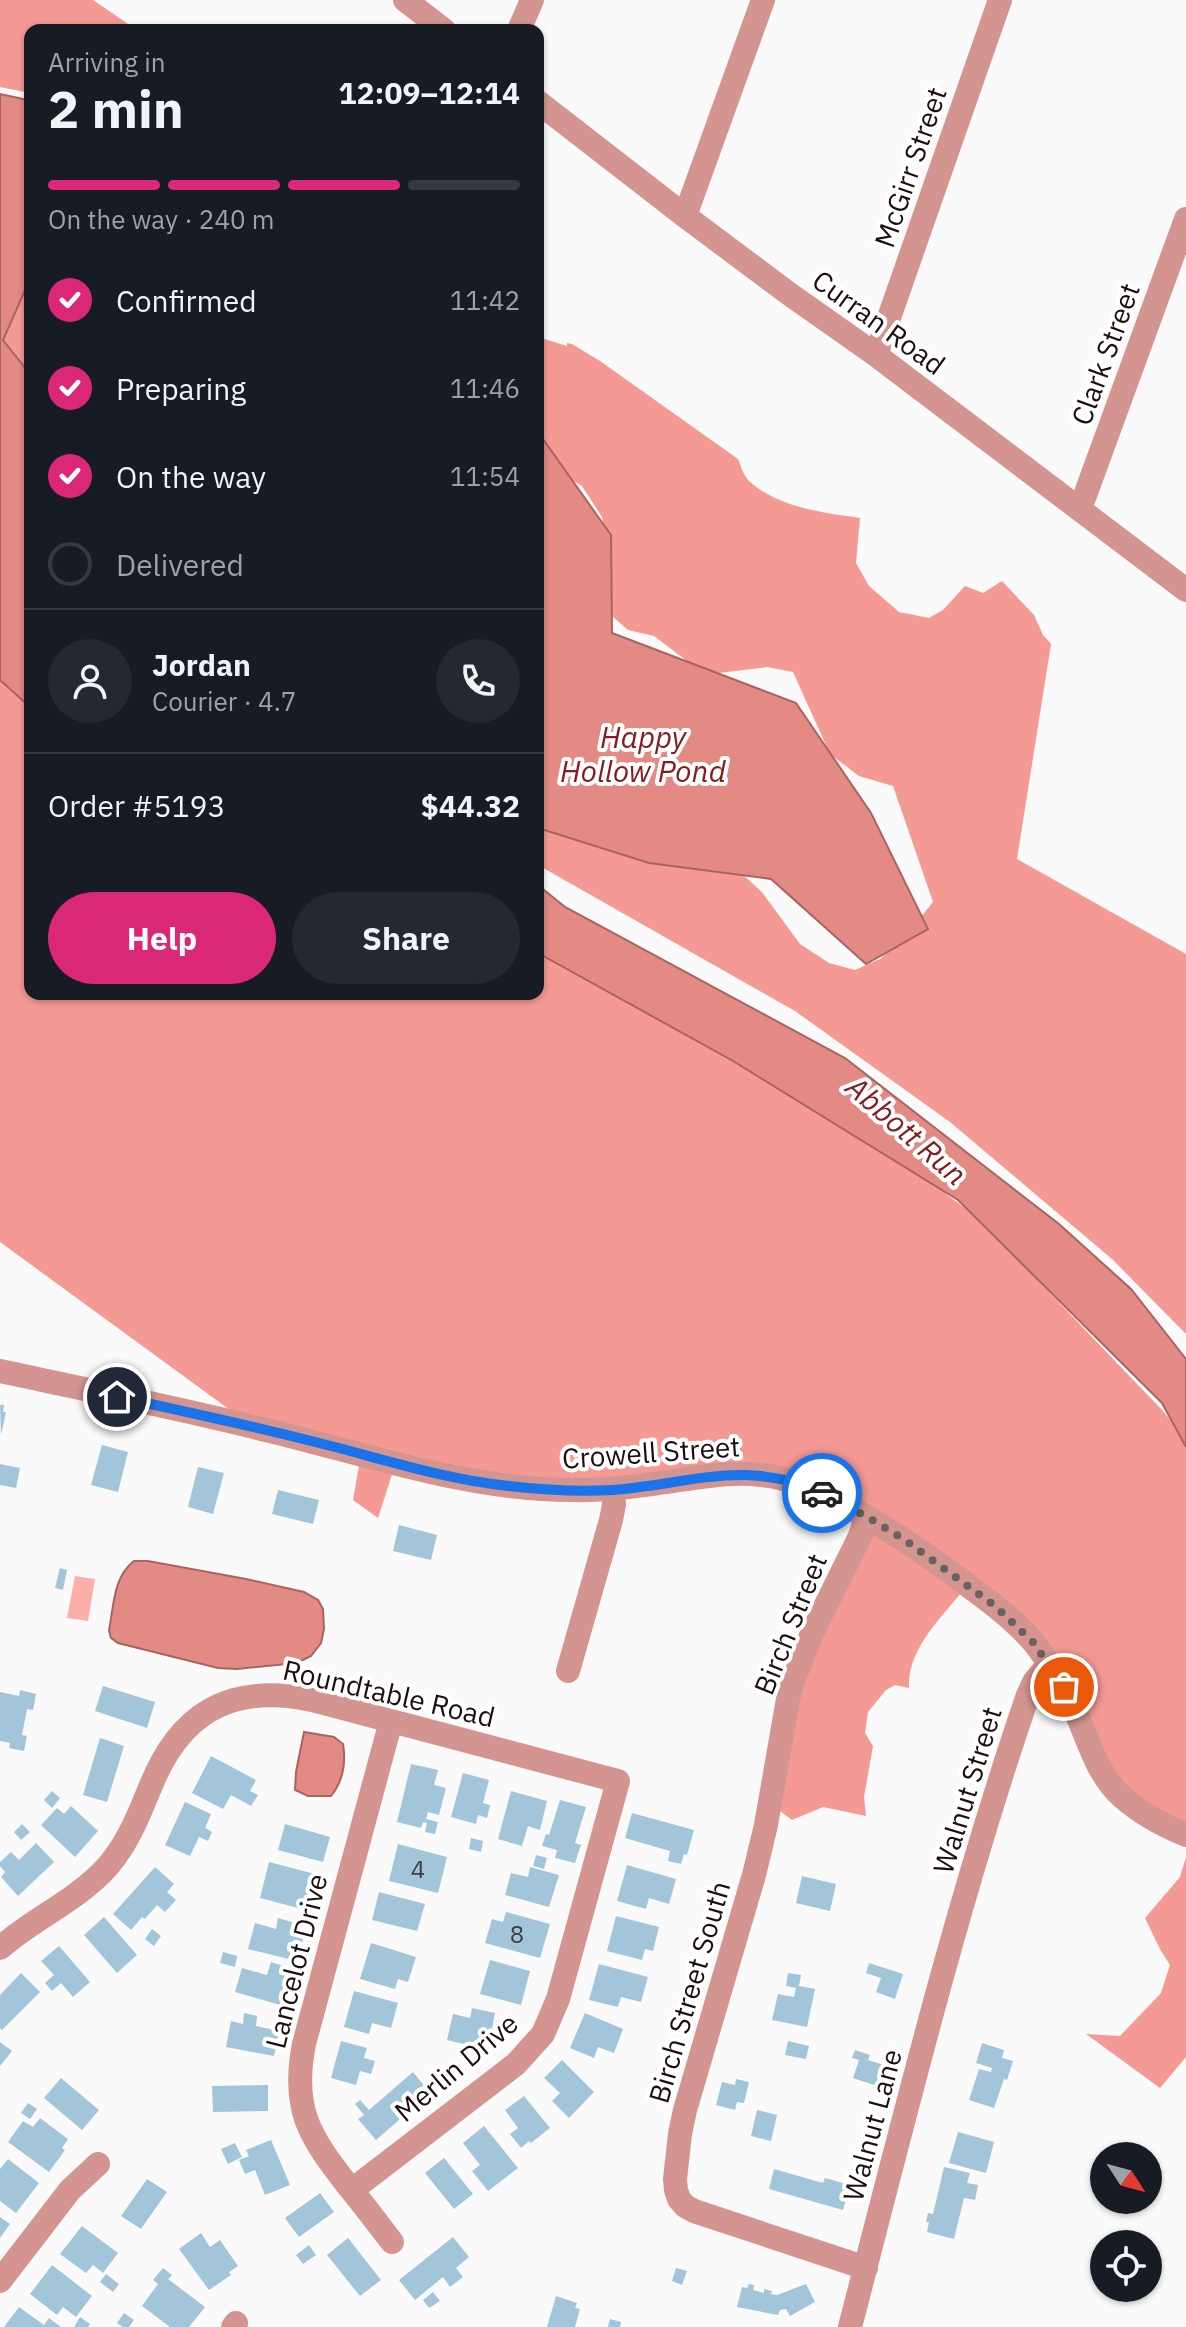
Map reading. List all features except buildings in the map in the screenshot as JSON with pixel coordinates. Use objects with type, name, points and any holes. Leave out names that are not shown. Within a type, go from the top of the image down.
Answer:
[{"type":"street","points":[[405,0],[436,24]]},
{"type":"street","points":[[522,24],[532,0]]},
{"type":"street","points":[[685,216],[763,0]]},
{"type":"street","name":"McGirr Street","points":[[876,355],[1000,0]]},
{"type":"street","name":"Curran Road","points":[[544,107],[685,216],[876,355],[1186,590]]},
{"type":"street","name":"Clark Street","points":[[1080,509],[1186,219]]},
{"type":"street","name":"Crowell Street","points":[[0,1371],[263,1429],[477,1482],[535,1489],[613,1490],[717,1475],[759,1474],[809,1487],[869,1518],[942,1565],[995,1606],[1033,1642],[1049,1664],[1064,1687],[1104,1774],[1117,1791],[1134,1807],[1186,1835]]},
{"type":"street","points":[[568,1671],[611,1520],[613,1490]]},
{"type":"street","name":"Birch Street","points":[[769,1803],[794,1678],[822,1612],[869,1518]]},
{"type":"street","name":"Walnut Street","points":[[953,1939],[989,1811],[1028,1695],[1049,1664]]},
{"type":"street","name":"Roundtable Road","points":[[0,1948],[84,1888],[106,1868],[129,1838],[165,1756],[185,1730],[218,1705],[256,1695],[294,1696],[618,1781]]},
{"type":"street","name":"Lancelot Drive","points":[[391,1721],[300,2063],[300,2096],[309,2129],[327,2158],[392,2242]]},
{"type":"street","name":"Merlin Drive","points":[[352,2190],[516,2064],[543,2034],[558,1999],[618,1781]]},
{"type":"street","name":"Birch Street South","points":[[769,1803],[754,1875],[685,2110],[676,2156],[675,2179],[679,2199],[694,2211],[866,2268]]},
{"type":"street","name":"Walnut Lane","points":[[850,2327],[953,1939]]},
{"type":"street","points":[[0,2281],[70,2190],[98,2164]]},
{"type":"shaded area","points":[[0,0],[93,0],[128,24],[24,24],[24,92],[0,87]]},
{"type":"shaded area","points":[[24,243],[24,410],[0,383],[0,299]]},
{"type":"shaded area","points":[[544,339],[567,346],[567,343],[572,344],[600,361],[738,459],[749,481],[760,490],[787,503],[860,518],[856,563],[869,586],[899,612],[929,618],[943,610],[965,586],[983,593],[1002,581],[1034,615],[1051,644],[1017,859],[1186,954],[1186,1334],[1112,1259],[950,1122],[795,1011],[544,868],[544,830],[616,853],[743,875],[761,891],[800,944],[829,963],[855,970],[880,959],[905,937],[933,902],[893,786],[859,776],[830,754],[793,672],[767,667],[719,673],[695,667],[654,636],[628,630],[612,616],[602,589],[606,539],[602,517],[582,486],[544,464]]},
{"type":"shaded area","points":[[0,671],[24,697],[24,1000],[544,1000],[544,939],[858,1127],[978,1218],[1163,1411],[1186,1439],[1186,1832],[1105,1775],[1055,1668],[967,1586],[920,1646],[910,1673],[909,1688],[895,1685],[886,1690],[868,1712],[865,1733],[873,1746],[864,1797],[866,1816],[823,1807],[792,1820],[768,1802],[811,1649],[853,1518],[806,1485],[615,1486],[395,1465],[378,1518],[353,1500],[361,1454],[252,1426],[0,1242]]},
{"type":"shaded area","points":[[75,1576],[95,1579],[88,1621],[67,1618]]},
{"type":"shaded area","points":[[1186,1857],[1186,2057],[1160,2088],[1086,2034],[1120,2036],[1161,1993],[1170,1965],[1145,1918],[1180,1877]]},
{"type":"water","points":[[0,94],[24,100],[24,293],[3,340],[24,366],[24,702],[0,680]]},
{"type":"water","name":"Happy Hollow Pond","points":[[544,440],[611,535],[612,633],[796,703],[871,813],[928,929],[866,964],[771,879],[649,863],[544,830]]},
{"type":"water","name":"Abbott Run","points":[[544,890],[565,907],[845,1058],[1059,1224],[1131,1289],[1186,1359],[1186,1447],[1162,1403],[958,1200],[733,1061],[544,956]]},
{"type":"water","points":[[134,1561],[148,1561],[304,1592],[318,1600],[323,1609],[321,1643],[311,1656],[297,1663],[237,1669],[218,1668],[118,1643],[111,1638],[109,1630],[114,1602],[122,1575]]},
{"type":"water","points":[[304,1732],[334,1737],[343,1744],[343,1771],[331,1796],[308,1796],[295,1790]]},
{"type":"way so far","points":[[822,1493],[905,1540],[995,1606],[1033,1642],[1064,1687]]},
{"type":"route","points":[[117,1397],[263,1429],[446,1475],[506,1486],[613,1490],[702,1477],[759,1474],[786,1479],[822,1493]]}]
